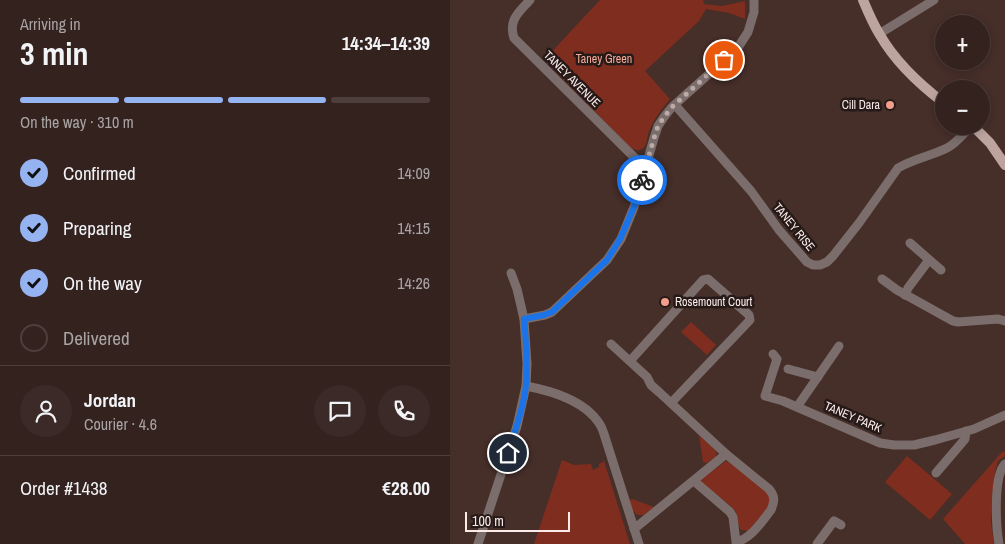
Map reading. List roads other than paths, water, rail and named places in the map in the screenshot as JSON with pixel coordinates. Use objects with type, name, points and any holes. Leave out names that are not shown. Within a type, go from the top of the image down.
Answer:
[{"type":"main road","points":[[863,0],[879,34],[898,61],[918,83],[935,96]]},
{"type":"main road","points":[[982,135],[990,143],[1005,165]]},
{"type":"street","name":"TANEY AVENUE","points":[[530,0],[512,23],[511,31],[514,38],[645,168]]},
{"type":"street","points":[[524,319],[552,312],[607,260],[620,239],[634,207],[658,126],[675,105],[737,49],[748,32],[754,12],[754,0]]},
{"type":"street","points":[[879,34],[934,0]]},
{"type":"street","name":"TANEY RISE","points":[[675,105],[751,191],[779,230],[807,262],[813,265],[827,262],[833,256],[898,168],[946,148],[963,135]]},
{"type":"street","points":[[910,243],[941,270]]},
{"type":"street","points":[[905,294],[929,260]]},
{"type":"street","points":[[478,544],[517,426],[526,386],[527,364],[524,319],[511,273]]},
{"type":"street","points":[[630,361],[703,280],[708,279],[749,315],[750,320],[671,403]]},
{"type":"street","points":[[882,279],[896,290],[953,321],[998,318],[1005,321]]},
{"type":"street","points":[[610,344],[630,361],[646,377],[651,385],[726,454],[774,494],[775,499],[772,510],[748,536],[742,541],[736,542],[733,517],[730,512],[694,481]]},
{"type":"street","points":[[797,407],[839,346]]},
{"type":"street","name":"TANEY PARK","points":[[773,354],[777,359],[765,396],[797,407],[880,443],[914,445],[974,429],[1005,415]]},
{"type":"street","points":[[788,369],[818,377]]},
{"type":"street","points":[[526,386],[553,392],[581,405],[600,424],[639,544]]},
{"type":"street","points":[[936,473],[965,439],[966,431]]},
{"type":"street","points":[[634,529],[726,454]]},
{"type":"street","points":[[999,544],[997,492],[1000,471],[1005,464]]},
{"type":"street","points":[[817,544],[834,521],[841,525]]},
{"type":"street","points":[[823,536],[830,544]]},
{"type":"place","name":"Cill Dara","points":[[890,105]]},
{"type":"place","name":"Rosemount Court","points":[[665,302]]},
{"type":"park label","name":"Taney Green","points":[[604,59]]}]
